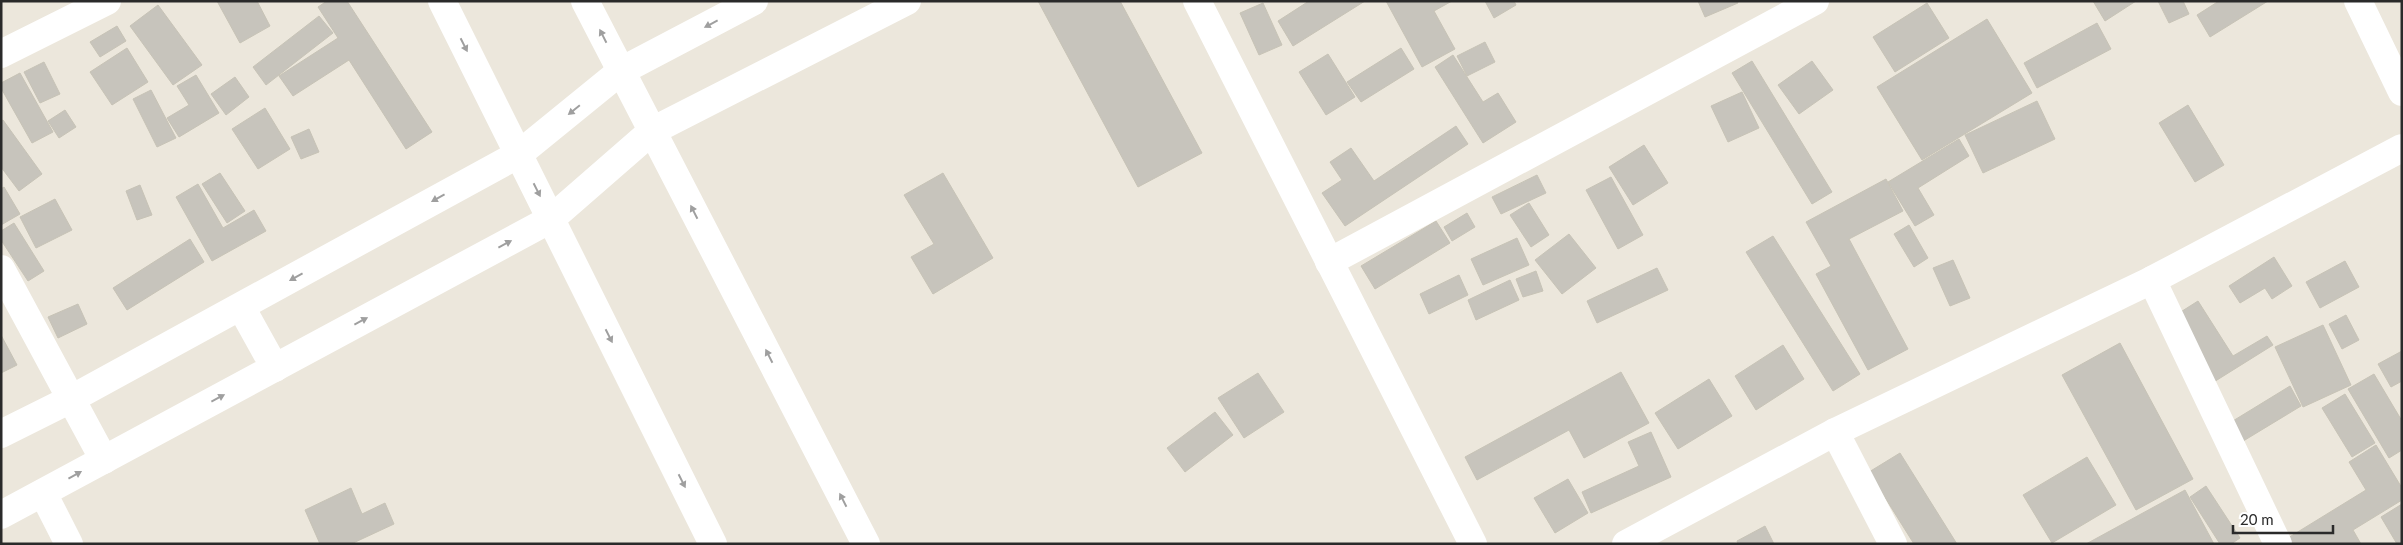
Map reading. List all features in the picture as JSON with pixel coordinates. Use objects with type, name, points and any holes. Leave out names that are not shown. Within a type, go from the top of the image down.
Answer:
[{"type":"street","points":[[1,54],[107,1]]},
{"type":"street","points":[[442,1],[713,544]]},
{"type":"street","points":[[585,1],[866,544]]},
{"type":"street","points":[[1,434],[71,399],[519,154],[621,71],[754,1]]},
{"type":"street","points":[[1,515],[551,219],[652,131],[907,1]]},
{"type":"street","points":[[1197,1],[1473,544]]},
{"type":"street","points":[[1329,262],[1815,1]]},
{"type":"street","points":[[2358,1],[2402,92]]},
{"type":"street","points":[[1626,544],[1835,432],[2152,280],[2402,148]]},
{"type":"street","points":[[1,269],[104,460]]},
{"type":"street","points":[[2152,280],[2278,544]]},
{"type":"street","points":[[241,307],[275,368]]},
{"type":"street","points":[[1835,432],[1893,544]]},
{"type":"street","points":[[43,494],[69,544]]},
{"type":"building","points":[[217,1],[257,1],[270,26],[240,43]]},
{"type":"building","points":[[327,1],[347,1],[432,132],[406,149],[349,60],[293,96],[279,76],[338,38],[318,7]]},
{"type":"building","points":[[1038,1],[1120,1],[1202,153],[1138,187]]},
{"type":"building","points":[[1309,1],[1365,1],[1293,46],[1278,21]]},
{"type":"building","points":[[1386,1],[1452,1],[1434,11],[1455,49],[1422,67]]},
{"type":"building","points":[[1485,1],[1514,1],[1516,5],[1494,18]]},
{"type":"building","points":[[1698,1],[1737,1],[1738,3],[1705,17]]},
{"type":"building","points":[[2093,1],[2136,1],[2105,21]]},
{"type":"building","points":[[2158,1],[2183,1],[2189,14],[2169,23]]},
{"type":"building","points":[[2219,1],[2268,1],[2210,37],[2197,15]]},
{"type":"building","points":[[1263,3],[1282,45],[1259,55],[1240,13]]},
{"type":"building","points":[[1927,3],[1949,38],[1895,72],[1873,37]]},
{"type":"building","points":[[158,5],[202,65],[173,85],[130,26]]},
{"type":"building","points":[[319,16],[333,33],[266,85],[253,67]]},
{"type":"building","points":[[1987,19],[2032,93],[1922,160],[1877,87]]},
{"type":"building","points":[[2097,23],[2111,49],[2037,88],[2024,63]]},
{"type":"building","points":[[117,26],[126,41],[100,57],[90,42]]},
{"type":"building","points":[[1485,42],[1495,62],[1467,76],[1457,56]]},
{"type":"building","points":[[127,48],[148,82],[112,105],[90,72]]},
{"type":"building","points":[[1401,48],[1414,69],[1361,102],[1347,82]]},
{"type":"building","points":[[1328,54],[1355,97],[1326,115],[1299,72]]},
{"type":"building","points":[[1453,55],[1483,102],[1498,93],[1516,122],[1483,143],[1435,67]]},
{"type":"building","points":[[1752,61],[1832,192],[1812,204],[1732,73]]},
{"type":"building","points":[[1812,61],[1833,90],[1799,114],[1778,85]]},
{"type":"building","points":[[44,62],[60,94],[40,103],[24,72]]},
{"type":"building","points":[[20,73],[53,132],[32,143],[1,88],[1,83]]},
{"type":"building","points":[[196,75],[219,113],[179,137],[167,118],[189,105],[177,86]]},
{"type":"building","points":[[235,77],[249,97],[226,115],[211,94]]},
{"type":"building","points":[[151,90],[176,138],[157,147],[133,99]]},
{"type":"building","points":[[1742,92],[1759,128],[1728,142],[1711,106]]},
{"type":"building","points":[[2037,101],[2055,139],[1983,173],[1965,135]]},
{"type":"building","points":[[2188,105],[2224,165],[2195,182],[2159,123]]},
{"type":"building","points":[[265,108],[290,149],[258,169],[232,129]]},
{"type":"building","points":[[65,110],[76,127],[59,138],[48,121]]},
{"type":"building","points":[[3,120],[42,174],[19,191],[1,167],[1,121]]},
{"type":"building","points":[[1456,126],[1468,144],[1345,226],[1322,193],[1342,180],[1330,162],[1351,148],[1374,181]]},
{"type":"building","points":[[309,129],[319,152],[301,159],[291,137]]},
{"type":"building","points":[[1959,139],[1969,156],[1918,188],[1934,215],[1915,226],[1888,182]]},
{"type":"building","points":[[1644,145],[1668,183],[1633,205],[1609,167]]},
{"type":"building","points":[[220,173],[245,211],[227,223],[202,184]]},
{"type":"building","points":[[943,173],[993,258],[933,294],[911,257],[934,244],[904,195]]},
{"type":"building","points":[[1537,175],[1546,193],[1501,214],[1492,197]]},
{"type":"building","points":[[1611,177],[1643,235],[1618,249],[1586,190]]},
{"type":"building","points":[[1886,179],[1903,211],[1849,239],[1908,349],[1868,370],[1816,274],[1831,266],[1806,222]]},
{"type":"building","points":[[198,184],[223,228],[254,210],[266,231],[212,261],[176,197]]},
{"type":"building","points":[[140,185],[152,215],[137,220],[126,191]]},
{"type":"building","points":[[4,187],[20,214],[1,225],[1,189]]},
{"type":"building","points":[[55,199],[72,230],[36,248],[20,217]]},
{"type":"building","points":[[1529,203],[1549,235],[1531,247],[1510,215]]},
{"type":"building","points":[[1467,213],[1475,227],[1452,241],[1444,227]]},
{"type":"building","points":[[1436,221],[1450,243],[1375,289],[1361,266]]},
{"type":"building","points":[[14,223],[44,271],[28,281],[1,240],[1,231]]},
{"type":"building","points":[[1909,225],[1928,258],[1914,267],[1894,234]]},
{"type":"building","points":[[1569,234],[1596,268],[1562,294],[1535,260]]},
{"type":"building","points":[[1773,236],[1860,374],[1833,391],[1746,252]]},
{"type":"building","points":[[1517,238],[1529,265],[1483,285],[1471,259]]},
{"type":"building","points":[[190,239],[204,262],[127,310],[113,288]]},
{"type":"building","points":[[2274,257],[2292,286],[2272,299],[2265,288],[2240,303],[2229,286]]},
{"type":"building","points":[[1953,260],[1970,298],[1950,306],[1933,268]]},
{"type":"building","points":[[2345,261],[2359,287],[2320,308],[2306,282]]},
{"type":"building","points":[[1657,268],[1668,290],[1597,323],[1587,301]]},
{"type":"building","points":[[1536,271],[1543,291],[1523,297],[1516,279]]},
{"type":"building","points":[[1459,275],[1468,295],[1429,314],[1420,294]]},
{"type":"building","points":[[1510,280],[1519,300],[1476,320],[1468,300]]},
{"type":"building","points":[[2198,301],[2233,356],[2267,336],[2273,345],[2209,385],[2168,320]]},
{"type":"building","points":[[78,304],[87,324],[58,338],[48,317]]},
{"type":"building","points":[[2346,315],[2359,340],[2342,349],[2329,324]]},
{"type":"building","points":[[2323,325],[2351,385],[2303,407],[2275,347]]},
{"type":"building","points":[[1,335],[17,365],[1,373]]},
{"type":"building","points":[[2120,343],[2193,479],[2136,510],[2062,375]]},
{"type":"building","points":[[1783,345],[1804,379],[1756,410],[1735,376]]},
{"type":"building","points":[[2402,351],[2402,381],[2391,387],[2378,364]]},
{"type":"building","points":[[1621,372],[1649,423],[1584,458],[1569,430],[1477,480],[1465,457]]},
{"type":"building","points":[[1258,373],[1284,412],[1244,438],[1218,398]]},
{"type":"building","points":[[2374,374],[2402,421],[2402,450],[2389,458],[2348,389]]},
{"type":"building","points":[[1709,379],[1732,416],[1678,449],[1655,413]]},
{"type":"building","points":[[2290,386],[2301,406],[2235,446],[2223,427]]},
{"type":"building","points":[[2345,394],[2375,443],[2352,457],[2322,408]]},
{"type":"building","points":[[1215,412],[1233,435],[1185,472],[1167,448]]},
{"type":"building","points":[[1651,432],[1671,477],[1591,513],[1582,492],[1639,466],[1628,442]]},
{"type":"building","points":[[2376,445],[2402,488],[2402,500],[2353,530],[2361,544],[2285,544],[2283,541],[2366,490],[2349,462]]},
{"type":"building","points":[[1900,453],[1957,544],[1914,544],[1869,472]]},
{"type":"building","points":[[2087,457],[2116,505],[2052,543],[2023,495]]},
{"type":"building","points":[[1568,479],[1588,513],[1555,533],[1534,498]]},
{"type":"building","points":[[2206,486],[2240,538],[2231,544],[2220,544],[2190,497]]},
{"type":"building","points":[[351,488],[362,514],[385,503],[394,524],[351,544],[320,544],[305,510]]},
{"type":"building","points":[[2185,490],[2214,544],[2086,544]]},
{"type":"building","points":[[2402,504],[2402,544],[2397,544],[2381,517]]},
{"type":"building","points":[[1765,526],[1774,544],[1738,544],[1737,541]]}]
